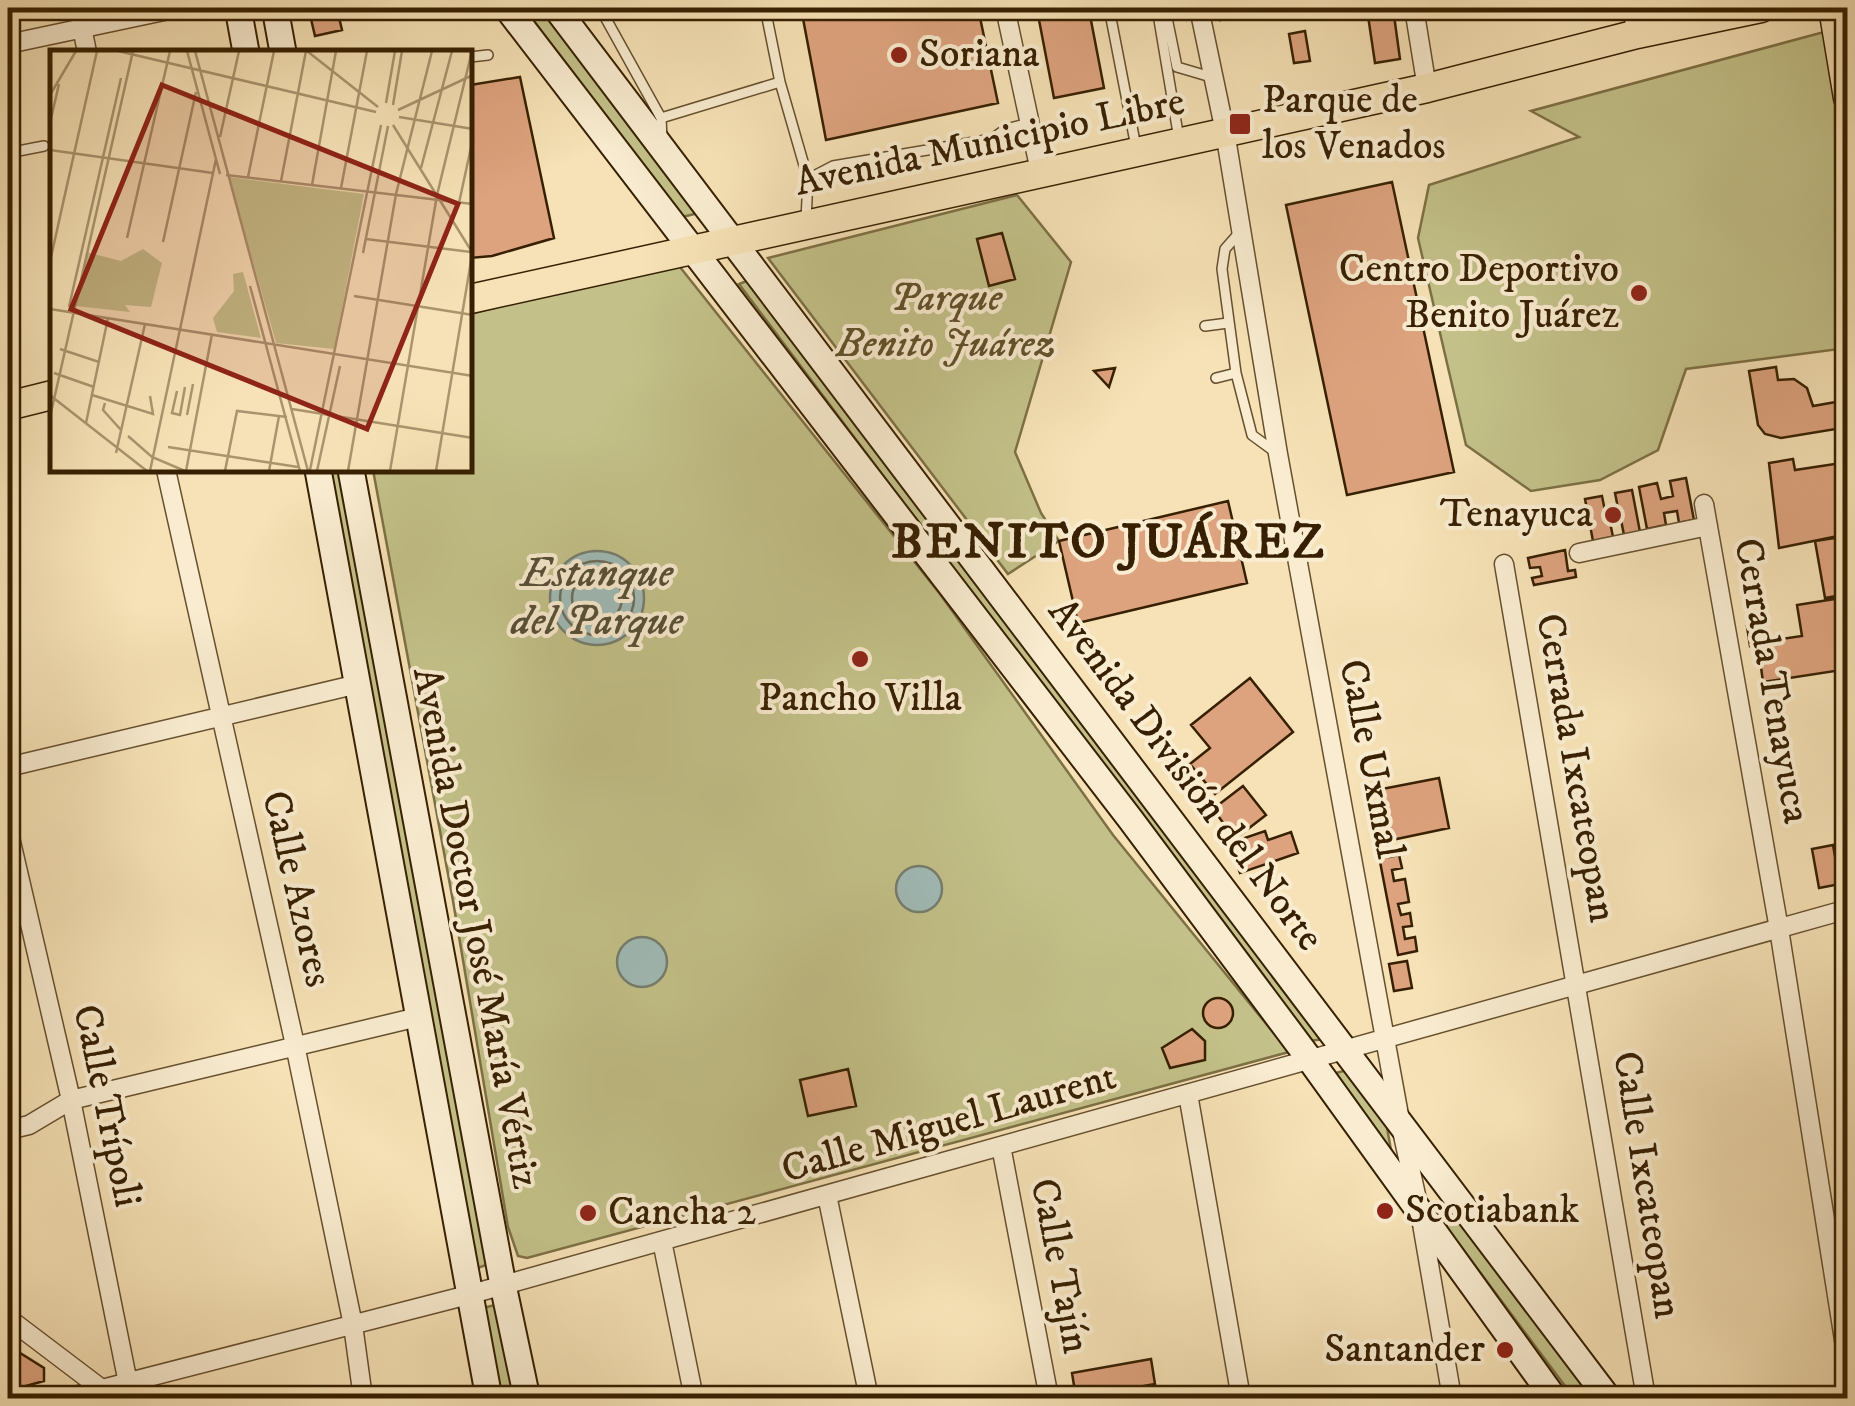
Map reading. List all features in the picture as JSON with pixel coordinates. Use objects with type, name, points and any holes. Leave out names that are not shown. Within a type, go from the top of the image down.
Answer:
[{"type":"main road","points":[[238,8],[246,50]]},
{"type":"main road","points":[[274,8],[283,50]]},
{"type":"main road","name":"Avenida División del Norte","points":[[507,8],[1311,1060],[1554,1398]]},
{"type":"main road","name":"Avenida División del Norte","points":[[556,8],[1608,1398]]},
{"type":"main road","name":"Avenida Municipio Libre","points":[[472,299],[1427,88],[1634,21],[1760,8]]},
{"type":"main road","points":[[1833,8],[1848,98]]},
{"type":"main road","points":[[8,406],[50,396]]},
{"type":"main road","name":"Avenida Doctor José María Vértiz","points":[[318,472],[489,1398]]},
{"type":"main road","name":"Avenida Doctor José María Vértiz","points":[[352,472],[502,1284],[528,1398]]},
{"type":"street","points":[[78,8],[87,50]]},
{"type":"street","points":[[8,44],[178,8]]},
{"type":"street","points":[[1005,8],[1040,172]]},
{"type":"street","name":"Calle Uxmal","points":[[1199,8],[1225,132],[1278,454],[1452,1398]]},
{"type":"street","points":[[1414,8],[1427,88]]},
{"type":"street","name":"Calle Azores","points":[[166,472],[296,1045],[353,1325],[363,1398]]},
{"type":"street","name":"Cerrada Tenayuca","points":[[1704,504],[1779,929],[1848,1366]]},
{"type":"street","points":[[1578,553],[1708,526]]},
{"type":"street","name":"Cerrada Ixcateopan","points":[[1504,564],[1578,984]]},
{"type":"street","points":[[8,766],[358,684]]},
{"type":"street","name":"Calle Trípoli","points":[[8,829],[71,1100],[130,1391]]},
{"type":"street","name":"Calle Miguel Laurent","points":[[68,1398],[130,1391],[353,1325],[1848,910]]},
{"type":"street","name":"Calle Ixcateopan","points":[[1578,984],[1646,1398]]},
{"type":"street","points":[[8,1130],[29,1125],[71,1100],[418,1017]]},
{"type":"street","points":[[1188,1094],[1241,1398]]},
{"type":"street","name":"Calle Tajín","points":[[1001,1146],[1049,1398]]},
{"type":"street","points":[[826,1195],[868,1398]]},
{"type":"street","points":[[662,1241],[694,1398]]},
{"type":"street","points":[[8,1318],[109,1394]]},
{"type":"lane","points":[[354,8],[362,14],[408,8]]},
{"type":"lane","points":[[600,8],[661,118],[660,146]]},
{"type":"lane","points":[[765,8],[780,82],[808,179],[805,224]]},
{"type":"lane","points":[[1108,8],[1137,151]]},
{"type":"lane","points":[[1157,8],[1172,70]]},
{"type":"lane","points":[[1166,8],[1179,142]]},
{"type":"lane","points":[[1843,8],[1848,58]]},
{"type":"lane","points":[[472,58],[488,55]]},
{"type":"lane","points":[[1172,70],[1211,77]]},
{"type":"lane","points":[[661,118],[780,82]]},
{"type":"lane","points":[[808,179],[832,166],[992,139],[1010,143],[1031,130]]},
{"type":"lane","points":[[8,153],[44,146]]},
{"type":"lane","points":[[1242,230],[1225,249],[1222,270],[1236,373],[1252,435],[1278,454]]},
{"type":"lane","points":[[1205,326],[1228,323]]},
{"type":"lane","points":[[1216,378],[1236,373]]},
{"type":"green space","points":[[524,8],[547,8],[703,212],[682,217]]},
{"type":"green space","name":"Centro Deportivo Benito Juárez","points":[[1835,29],[1848,90],[1847,348],[1686,369],[1658,450],[1600,480],[1531,491],[1466,445],[1418,238],[1429,185],[1579,137],[1531,111]]},
{"type":"green space","name":"Parque Benito Juárez","points":[[1017,195],[1071,262],[1015,452],[1041,513],[1059,541],[1008,574],[768,258]]},
{"type":"green space","points":[[676,262],[940,594],[1113,835],[1289,1052],[527,1258],[518,1256],[508,1227],[453,901],[373,472],[472,472],[472,313]]},
{"type":"green space","points":[[749,280],[1326,1039],[1308,1041],[739,284]]},
{"type":"green space","points":[[328,472],[340,472],[489,1264],[472,1270]]},
{"type":"green space","points":[[1347,1070],[1386,1122],[1391,1150],[1329,1075]]},
{"type":"green space","points":[[1443,1201],[1593,1398],[1574,1398],[1447,1228]]},
{"type":"green space","points":[[495,1305],[516,1398],[502,1398],[483,1308]]},
{"type":"water","name":"Estanque del Parque","points":[[597,551],[615,554],[631,564],[641,580],[641,616],[631,632],[615,642],[597,645],[579,642],[563,632],[553,616],[550,598],[553,580],[563,564],[579,554]]},
{"type":"water","points":[[919,866],[935,873],[942,889],[935,905],[919,912],[903,905],[896,889],[903,873]]},
{"type":"water","points":[[642,937],[659,945],[667,962],[659,979],[642,987],[625,979],[617,962],[625,945]]},
{"type":"building","name":"Soriana","points":[[801,8],[978,8],[998,103],[826,140]]},
{"type":"building","points":[[1218,8],[1238,8],[1239,17],[1220,20]]},
{"type":"building","points":[[1243,8],[1264,8],[1265,13],[1244,17]]},
{"type":"building","points":[[1393,8],[1400,59],[1375,63],[1367,9]]},
{"type":"building","points":[[1089,10],[1104,88],[1054,98],[1039,20]]},
{"type":"building","points":[[338,13],[342,30],[315,36],[311,19]]},
{"type":"building","points":[[1305,31],[1310,61],[1294,63],[1289,34]]},
{"type":"building","points":[[520,77],[554,238],[472,258],[472,85]]},
{"type":"building","points":[[1392,182],[1454,472],[1347,495],[1286,205]]},
{"type":"building","points":[[1002,233],[1015,279],[989,286],[977,239]]},
{"type":"building","points":[[1776,367],[1778,380],[1794,379],[1807,388],[1813,406],[1847,400],[1848,427],[1781,438],[1765,434],[1758,425],[1749,371]]},
{"type":"building","points":[[1115,368],[1109,387],[1094,371]]},
{"type":"building","points":[[1793,459],[1795,470],[1841,463],[1848,469],[1848,534],[1779,548],[1769,463]]},
{"type":"building","points":[[1686,478],[1694,520],[1679,523],[1677,511],[1664,513],[1666,525],[1647,529],[1639,487],[1657,483],[1661,499],[1673,496],[1670,481]]},
{"type":"building","name":"Tenayuca","points":[[1632,490],[1640,532],[1624,535],[1621,520],[1610,522],[1613,537],[1593,541],[1585,499],[1602,496],[1605,511],[1618,508],[1615,493]]},
{"type":"building","points":[[1228,501],[1247,583],[1078,623],[1059,541]]},
{"type":"building","points":[[1848,536],[1848,594],[1825,598],[1815,541]]},
{"type":"building","points":[[1565,550],[1568,571],[1575,570],[1576,577],[1534,585],[1532,578],[1542,576],[1540,567],[1530,568],[1528,558]]},
{"type":"building","points":[[1841,598],[1848,638],[1848,669],[1763,682],[1758,645],[1750,646],[1747,626],[1765,623],[1768,641],[1802,636],[1797,605]]},
{"type":"building","points":[[1250,678],[1293,732],[1215,794],[1190,764],[1210,748],[1191,725]]},
{"type":"building","points":[[1439,778],[1449,828],[1392,840],[1382,789]]},
{"type":"building","points":[[1243,786],[1266,815],[1235,839],[1213,809]]},
{"type":"building","points":[[1265,831],[1268,840],[1291,832],[1298,853],[1240,873],[1230,843]]},
{"type":"building","points":[[1386,839],[1389,857],[1399,855],[1402,868],[1392,870],[1394,881],[1405,879],[1409,902],[1398,904],[1401,915],[1410,913],[1412,926],[1403,927],[1405,939],[1415,937],[1417,951],[1398,955],[1376,841]]},
{"type":"building","points":[[1833,845],[1840,884],[1819,888],[1812,849]]},
{"type":"building","points":[[1407,961],[1412,988],[1394,991],[1389,964]]},
{"type":"building","points":[[1218,998],[1232,1007],[1233,1013],[1224,1027],[1218,1028],[1204,1019],[1203,1013],[1212,999]]},
{"type":"building","points":[[1192,1029],[1205,1041],[1205,1060],[1170,1068],[1162,1048]]},
{"type":"building","points":[[848,1069],[856,1106],[808,1116],[800,1080]]},
{"type":"building","points":[[9,1346],[44,1368],[44,1381],[15,1389]]},
{"type":"building","points":[[1151,1359],[1155,1384],[1076,1398],[1072,1373]]},
{"type":"place","name":"Soriana","points":[[899,55]]},
{"type":"place","name":"Parque de los Venados","points":[[1240,124]]},
{"type":"place","name":"Centro Deportivo Benito Juárez","points":[[1639,293]]},
{"type":"place","name":"Tenayuca","points":[[1613,515]]},
{"type":"place","name":"Pancho Villa","points":[[860,659]]},
{"type":"place","name":"Scotiabank","points":[[1385,1211]]},
{"type":"place","name":"Cancha 2","points":[[588,1213]]},
{"type":"place","name":"Santander","points":[[1505,1350]]},
{"type":"district","name":"BENITO JUÁREZ","points":[[1109,542]]}]
